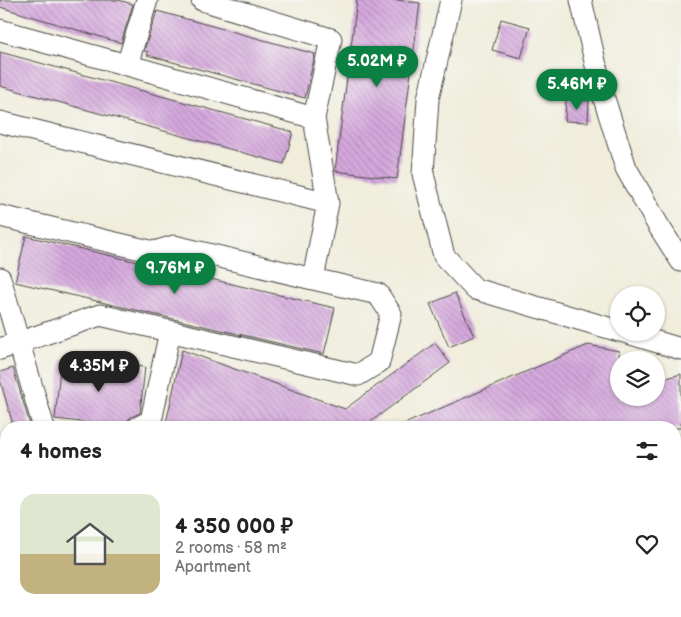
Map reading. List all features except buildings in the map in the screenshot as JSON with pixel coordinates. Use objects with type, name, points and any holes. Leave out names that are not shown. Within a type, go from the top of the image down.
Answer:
[{"type":"street","points":[[127,65],[147,0]]},
{"type":"street","points":[[202,0],[330,39],[314,118],[328,203],[313,279]]},
{"type":"street","points":[[451,0],[428,99],[424,174],[444,256],[475,289],[610,328]]},
{"type":"street","points":[[581,0],[602,92],[626,168],[681,261]]},
{"type":"street","points":[[0,30],[314,118]]},
{"type":"street","points":[[0,122],[328,203]]},
{"type":"street","points":[[0,216],[154,252],[174,246],[378,294],[391,314],[379,362],[358,375],[100,315],[10,346]]},
{"type":"street","points":[[0,278],[10,346],[41,421]]},
{"type":"street","points":[[150,421],[170,331]]},
{"type":"street","points":[[654,341],[681,349]]}]
